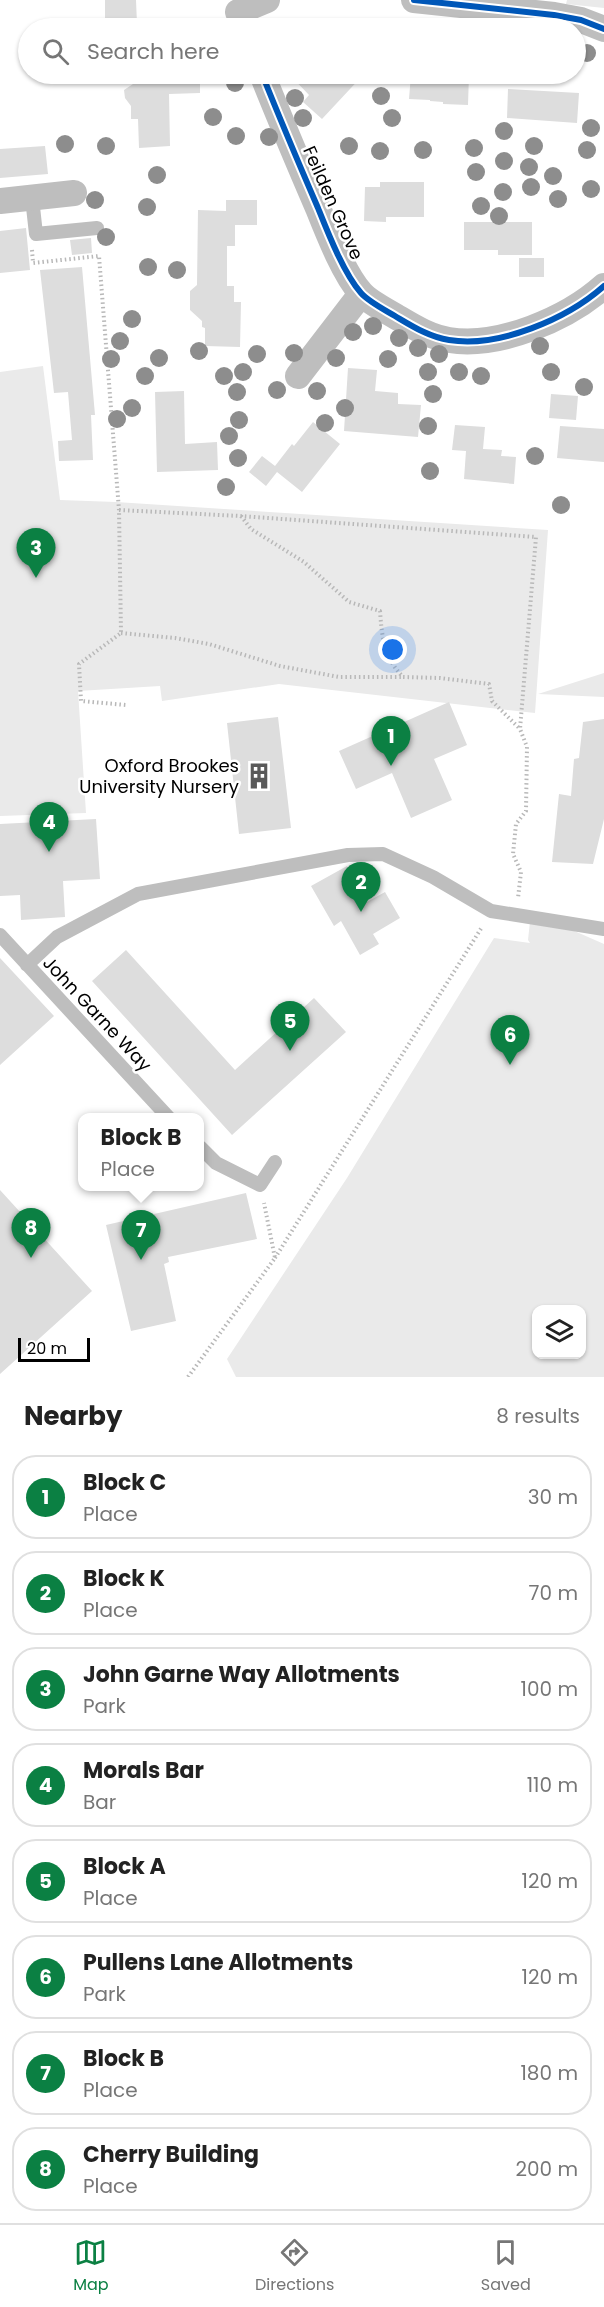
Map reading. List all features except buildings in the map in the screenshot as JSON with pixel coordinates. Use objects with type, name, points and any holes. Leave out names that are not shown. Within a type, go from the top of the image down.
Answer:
[{"type":"street","points":[[239,13],[267,0]]},
{"type":"street","points":[[414,0],[570,18]]},
{"type":"street","points":[[586,22],[604,29]]},
{"type":"street","name":"Feilden Grove","points":[[266,84],[333,244],[362,294],[390,313],[433,336],[466,341],[517,333],[580,305],[604,286]]},
{"type":"street","points":[[0,201],[75,193]]},
{"type":"street","points":[[298,376],[362,294]]},
{"type":"lane","points":[[32,198],[36,234],[97,228]]},
{"type":"lane","points":[[27,965],[57,937],[138,894],[348,855],[383,854],[433,877],[491,911],[604,929]]},
{"type":"lane","name":"John Garne Way","points":[[0,934],[164,1113]]},
{"type":"lane","points":[[204,1151],[216,1163],[260,1185],[275,1162]]},
{"type":"path","points":[[31,241],[33,262],[99,256],[119,510],[121,633]]},
{"type":"path","points":[[119,510],[240,516],[536,537],[520,729]]},
{"type":"path","points":[[240,516],[251,529],[304,562],[349,602],[380,611],[382,640],[395,668],[404,677]]},
{"type":"path","points":[[126,705],[81,701],[79,664],[121,633],[176,638],[209,644],[280,666],[339,677],[440,678],[489,684],[492,701],[520,729],[527,747],[526,811],[516,824],[513,854],[521,872],[519,886]]},
{"type":"path","points":[[188,1377],[275,1258],[484,923]]},
{"type":"path","points":[[260,1185],[275,1258]]},
{"type":"shaded area","points":[[567,0],[604,0],[604,8],[566,4]]},
{"type":"shaded area","points":[[43,366],[60,500],[548,530],[535,713],[279,684],[162,701],[160,686],[78,691],[86,813],[0,816],[0,372]]},
{"type":"shaded area","points":[[604,673],[604,697],[538,694]]},
{"type":"shaded area","points":[[531,912],[604,944],[604,1377],[236,1377],[227,1359],[347,1178],[494,938],[530,943],[528,940]]},
{"type":"cycle path","points":[[414,0],[570,18]]},
{"type":"cycle path","points":[[586,22],[604,29]]},
{"type":"cycle path","points":[[266,84],[343,264],[361,293],[377,306],[435,336],[449,340],[489,340],[552,320],[589,298],[604,286]]},
{"type":"place","name":"John Garne Way Allotments","points":[[36,578]]},
{"type":"place","name":"Block C","points":[[391,766]]},
{"type":"place","name":"Oxford Brookes University Nursery","points":[[259,776]]},
{"type":"place","name":"Morals Bar","points":[[49,852]]},
{"type":"place","name":"Block K","points":[[361,912]]},
{"type":"place","name":"Block A","points":[[290,1051]]},
{"type":"place","name":"Pullens Lane Allotments","points":[[510,1065]]},
{"type":"place","name":"Cherry Building","points":[[31,1258]]},
{"type":"place","name":"Block B","points":[[141,1260]]}]
